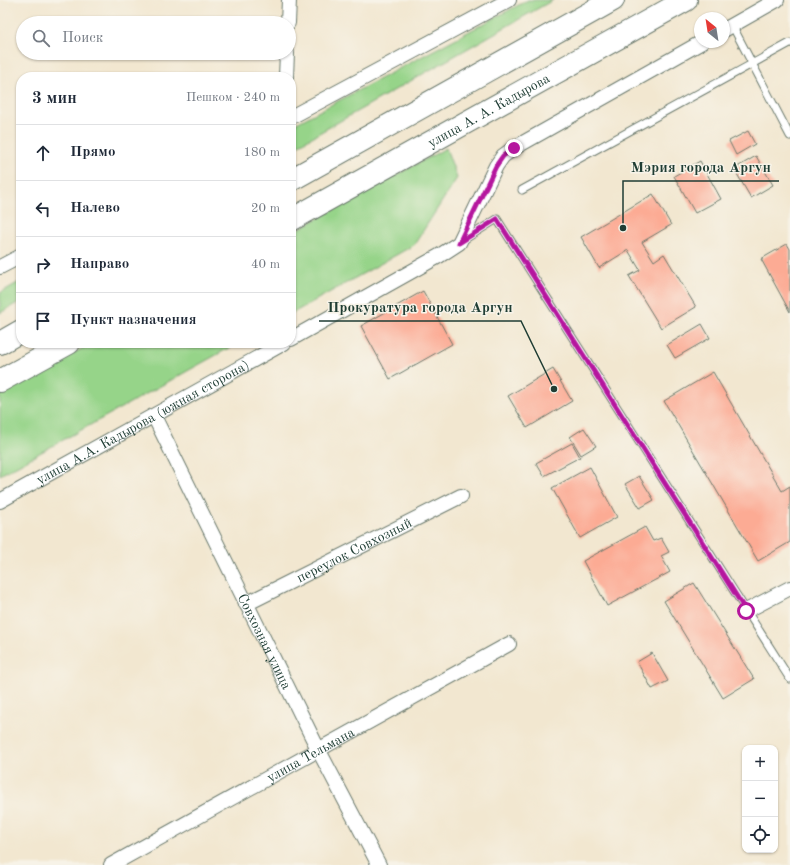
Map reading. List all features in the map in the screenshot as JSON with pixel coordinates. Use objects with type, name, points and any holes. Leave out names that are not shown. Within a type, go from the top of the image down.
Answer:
[{"type":"main road","points":[[296,177],[613,0]]},
{"type":"main road","name":"улица А. А. Кадырова","points":[[296,217],[686,0]]},
{"type":"main road","points":[[0,343],[16,334]]},
{"type":"main road","points":[[0,381],[60,348]]},
{"type":"street","points":[[289,16],[290,0]]},
{"type":"street","points":[[296,114],[509,0]]},
{"type":"street","points":[[730,26],[777,0]]},
{"type":"street","points":[[296,336],[439,256],[459,243],[496,166],[503,156],[514,148],[694,47]]},
{"type":"street","points":[[286,72],[287,60]]},
{"type":"street","points":[[0,267],[16,259]]},
{"type":"street","name":"улица А.А. Кадырова (южная сторона)","points":[[0,501],[275,348]]},
{"type":"street","name":"Совхозная улица","points":[[154,416],[318,749],[379,865]]},
{"type":"street","name":"переулок Совхозный","points":[[246,604],[461,496]]},
{"type":"street","points":[[746,611],[790,588]]},
{"type":"street","name":"улица Тельмана","points":[[112,865],[509,644]]},
{"type":"lane","points":[[730,30],[752,64],[790,136]]},
{"type":"lane","points":[[522,190],[790,44]]},
{"type":"lane","points":[[459,243],[497,219],[790,679]]},
{"type":"green space","points":[[528,0],[553,0],[296,146],[296,123]]},
{"type":"green space","points":[[446,148],[457,178],[414,245],[296,311],[296,230]]},
{"type":"green space","points":[[16,284],[16,304],[0,313],[0,293]]},
{"type":"green space","points":[[83,348],[229,348],[0,475],[0,394]]},
{"type":"building","points":[[748,131],[755,144],[736,155],[729,141]]},
{"type":"building","points":[[756,156],[773,185],[751,198],[734,169]]},
{"type":"building","points":[[700,161],[721,199],[695,213],[674,176]]},
{"type":"building","points":[[653,194],[671,225],[642,242],[654,261],[664,254],[696,307],[661,328],[629,276],[640,270],[628,250],[599,268],[581,237]]},
{"type":"building","points":[[787,244],[790,249],[790,312],[761,259]]},
{"type":"building","points":[[423,291],[452,344],[390,379],[361,326]]},
{"type":"building","points":[[702,324],[710,338],[675,358],[667,345]]},
{"type":"building","points":[[553,369],[572,401],[527,428],[508,396]]},
{"type":"building","points":[[713,372],[782,491],[790,486],[790,542],[758,561],[664,401]]},
{"type":"building","points":[[584,428],[596,446],[581,455],[570,437]]},
{"type":"building","points":[[572,443],[580,457],[544,476],[536,463]]},
{"type":"building","points":[[590,467],[617,517],[580,538],[552,488]]},
{"type":"building","points":[[639,476],[654,500],[640,508],[625,484]]},
{"type":"building","points":[[645,527],[653,541],[661,538],[669,552],[661,556],[670,572],[607,606],[583,561]]},
{"type":"building","points":[[694,583],[754,679],[723,698],[664,601]]},
{"type":"building","points":[[652,653],[668,681],[652,689],[637,662]]},
{"type":"place","name":"Мэрия города Аргун","points":[[623,228]]},
{"type":"place","name":"Прокуратура города Аргун","points":[[554,389]]},
{"type":"route","points":[[514,148],[503,156],[496,166],[459,243],[497,219],[746,611]]}]
